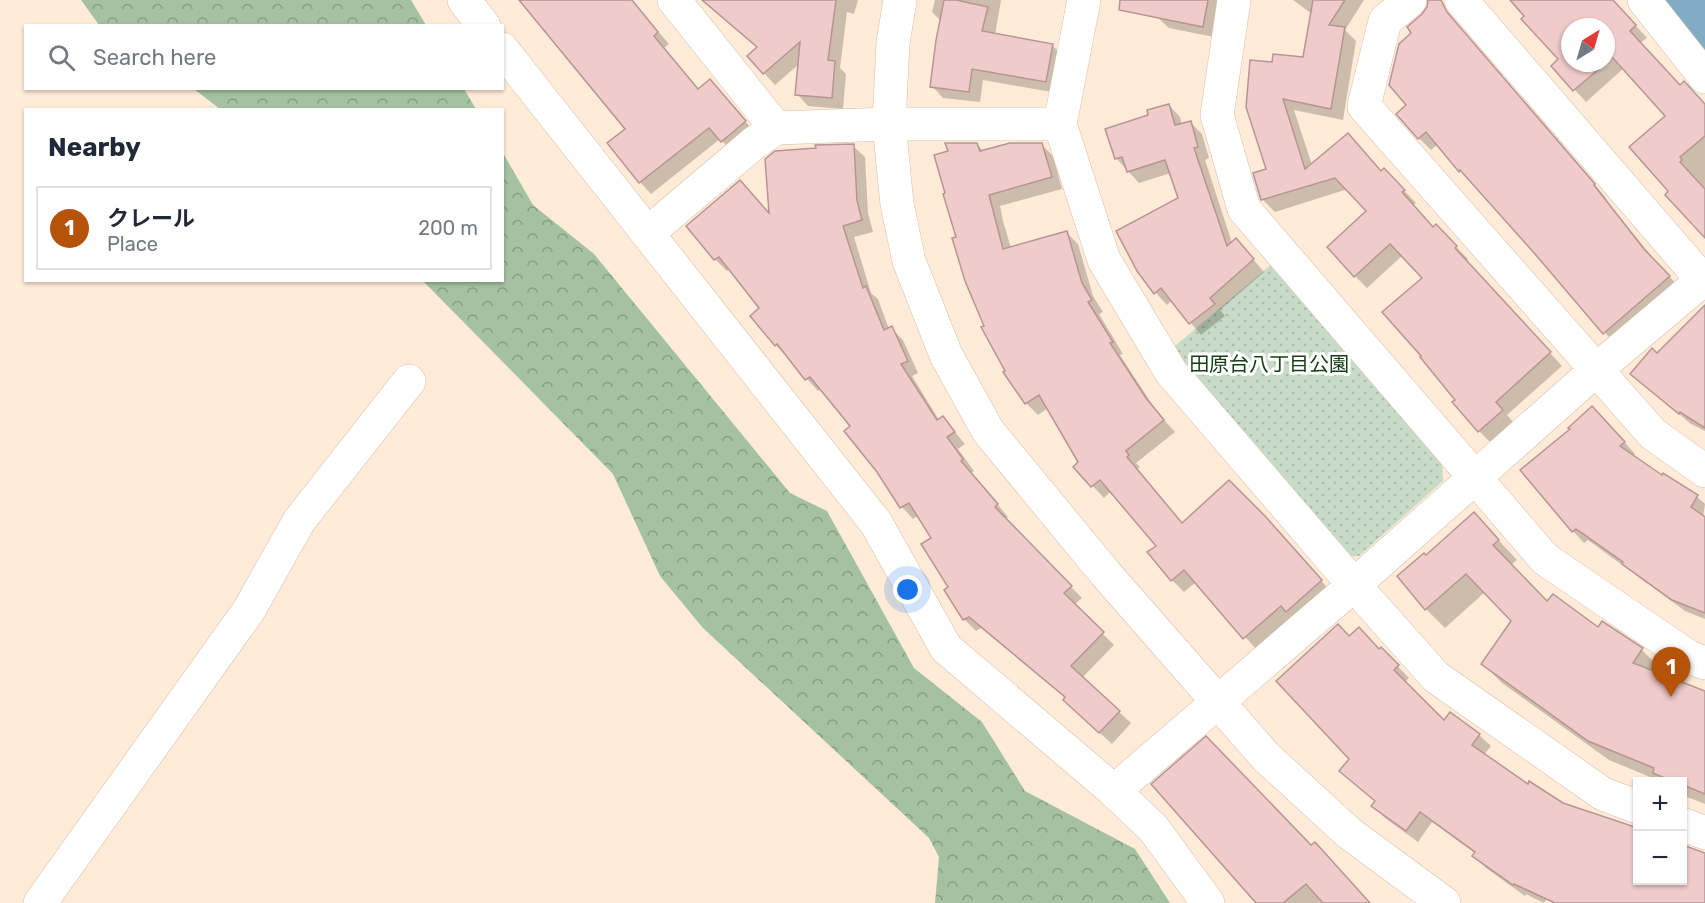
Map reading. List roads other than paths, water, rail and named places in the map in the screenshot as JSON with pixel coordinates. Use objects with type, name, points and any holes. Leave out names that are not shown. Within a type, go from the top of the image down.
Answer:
[{"type":"street","points":[[464,0],[482,24]]},
{"type":"street","points":[[674,0],[776,128]]},
{"type":"street","points":[[900,0],[893,44],[889,124],[897,204],[909,261],[946,355],[988,431],[1105,573],[1266,757],[1348,833],[1444,903]]},
{"type":"street","points":[[1084,0],[1060,124],[1104,260],[1171,372],[1353,585],[1436,677],[1603,794],[1633,805]]},
{"type":"street","points":[[1234,0],[1216,115],[1244,210],[1545,559],[1689,657],[1705,663]]},
{"type":"street","points":[[1410,0],[1385,21],[1364,106],[1653,434],[1705,471]]},
{"type":"street","points":[[1114,791],[1353,585],[1596,370],[1704,281],[1461,0]]},
{"type":"street","points":[[1644,0],[1705,77]]},
{"type":"street","points":[[504,51],[876,522],[946,648],[1114,791],[1153,828],[1208,903]]},
{"type":"street","points":[[649,232],[754,143],[776,128],[889,124],[1060,124]]},
{"type":"street","points":[[39,903],[249,610],[299,521],[409,381]]},
{"type":"street","points":[[1687,826],[1705,833]]},
{"type":"waterway","points":[[1676,0],[1705,37]]},
{"type":"place","name":"クレール","points":[[1671,697]]},
{"type":"park label","name":"田原台八丁目公園","points":[[1269,364]]}]
